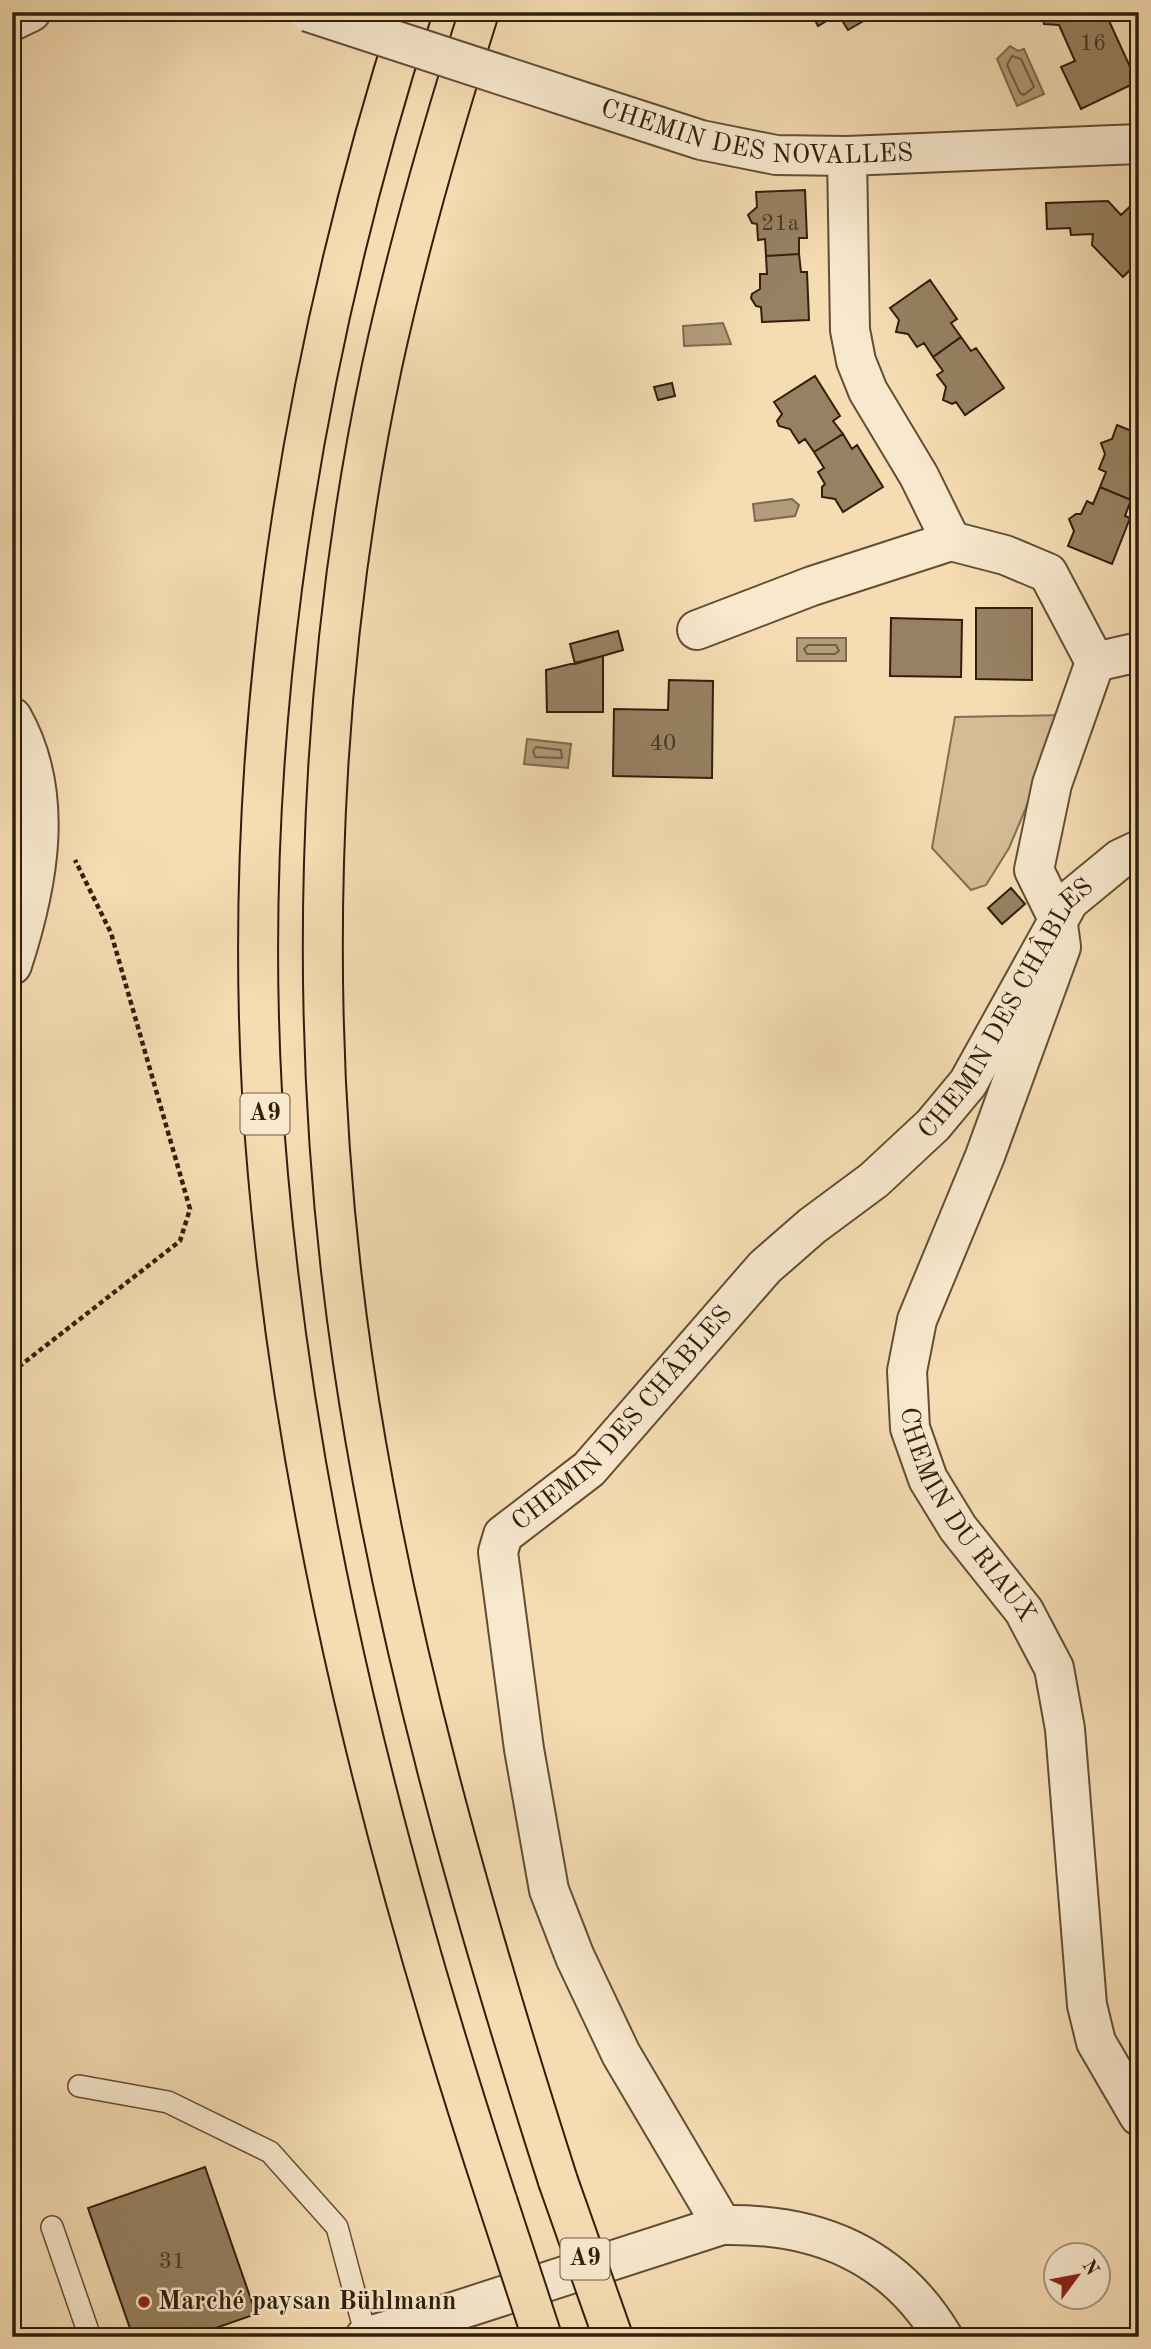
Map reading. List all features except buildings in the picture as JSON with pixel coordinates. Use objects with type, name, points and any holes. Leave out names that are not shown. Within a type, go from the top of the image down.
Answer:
[{"type":"highway","name":"A9","points":[[412,12],[342,257],[304,438],[291,521],[264,784],[260,964],[267,1170],[290,1366],[341,1648],[412,1926],[542,2337]]},
{"type":"highway","name":"A9","points":[[479,12],[432,165],[404,272],[382,368],[354,528],[336,678],[329,785],[325,894],[326,1074],[332,1166],[352,1357],[401,1621],[467,1882],[558,2181],[612,2337]]},
{"type":"street","points":[[12,21],[31,12]]},
{"type":"street","name":"CHEMIN DES NOVALLES","points":[[308,12],[593,105],[739,149],[776,155],[847,156],[1139,144]]},
{"type":"street","points":[[847,156],[850,330],[856,361],[868,391],[919,476],[951,541]]},
{"type":"street","points":[[697,630],[812,586],[951,541],[1005,555],[1048,573],[1095,662],[1052,784],[1034,870],[1057,917]]},
{"type":"street","points":[[1095,662],[1139,652]]},
{"type":"street","points":[[12,717],[33,760],[40,810],[30,909],[12,965]]},
{"type":"street","name":"CHEMIN DES CHÂBLES","points":[[722,2225],[621,2054],[575,1957],[549,1890],[524,1749],[498,1552],[503,1535],[589,1469],[765,1267],[874,1180],[933,1125],[968,1083],[994,1040],[1057,917],[1069,901],[1119,859],[1139,850]]},
{"type":"street","name":"CHEMIN DU RIAUX","points":[[1057,917],[1061,947],[985,1156],[917,1320],[907,1371],[910,1428],[928,1479],[958,1528],[1024,1611],[1054,1668],[1065,1729],[1087,2005],[1096,2042],[1139,2116]]},
{"type":"street","points":[[366,2337],[453,2312],[722,2225],[761,2224],[797,2230],[851,2247],[892,2274],[930,2316],[943,2337]]},
{"type":"lane","points":[[79,2086],[168,2102],[270,2152],[337,2227],[366,2337]]},
{"type":"lane","points":[[52,2227],[90,2337]]},
{"type":"path","points":[[12,1372],[180,1241],[190,1209],[111,933],[71,852]]},
{"type":"shaded area","points":[[1065,715],[1009,848],[986,885],[971,890],[932,848],[955,717]]},
{"type":"water","points":[[1010,46],[1018,51],[1024,49],[1044,94],[1017,106],[997,59]]},
{"type":"water","points":[[723,323],[731,344],[684,346],[683,326]]},
{"type":"water","points":[[792,499],[799,505],[795,516],[755,521],[753,504]]},
{"type":"water","points":[[797,638],[846,638],[846,661],[797,661]]},
{"type":"water","points":[[527,739],[571,744],[568,768],[524,764]]},
{"type":"place","name":"Marché paysan Bühlmann","points":[[144,2302]]}]
